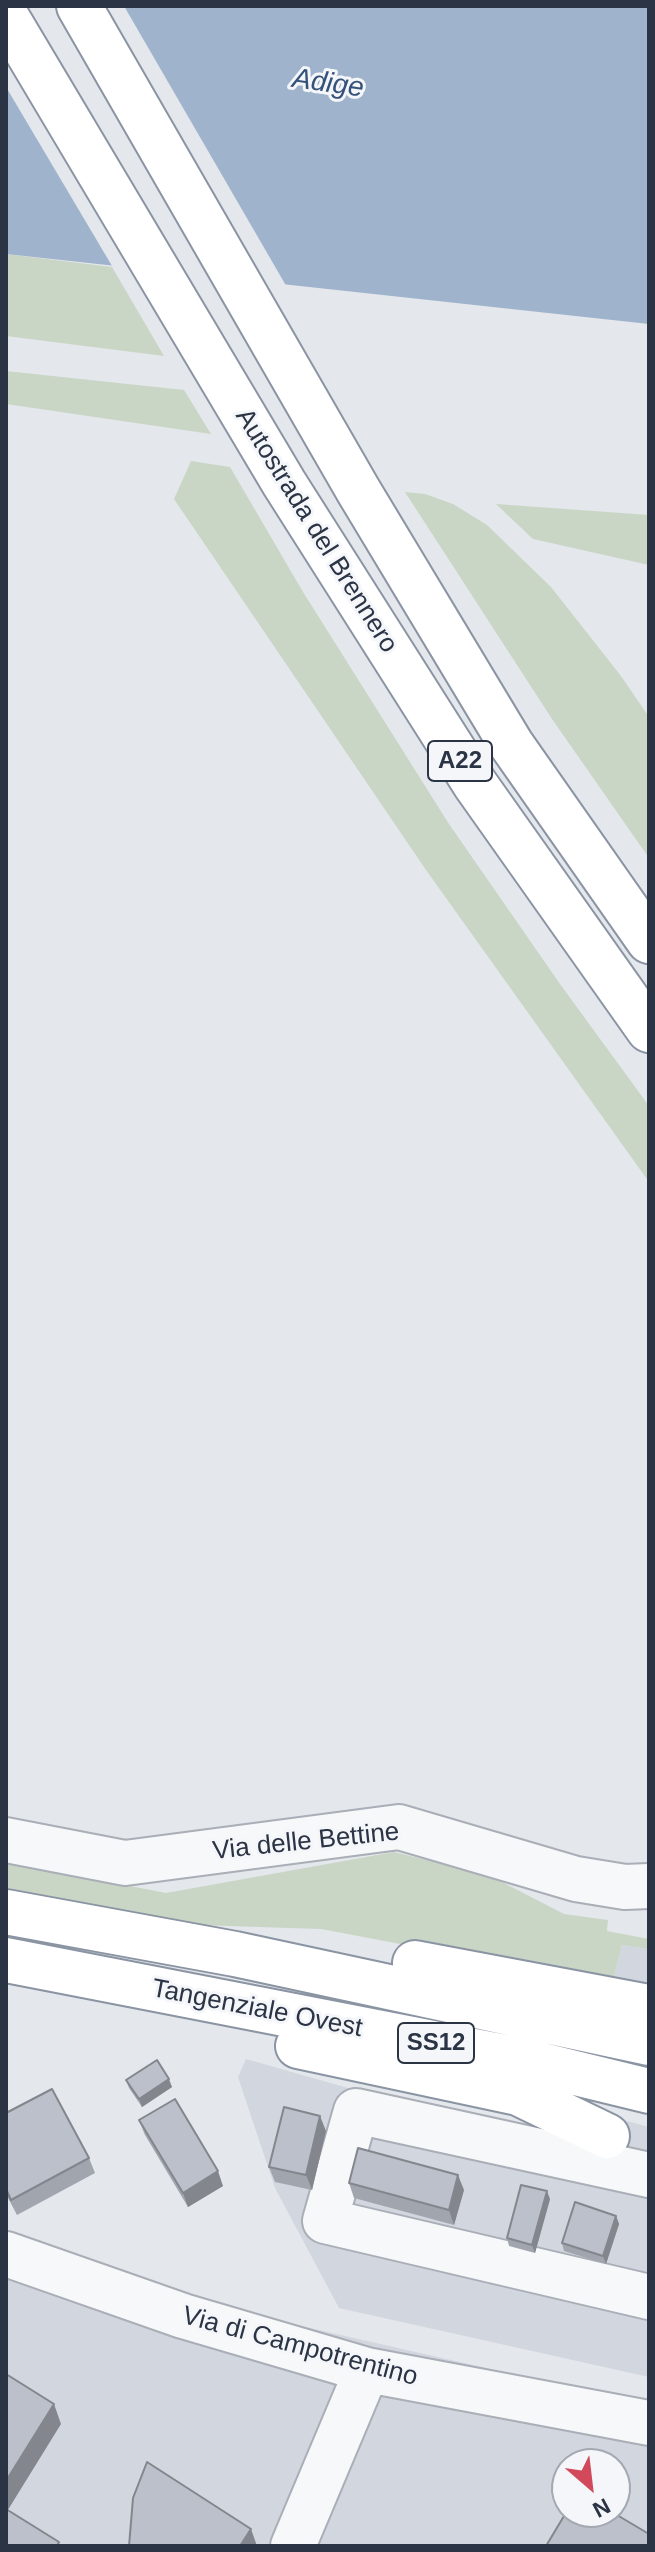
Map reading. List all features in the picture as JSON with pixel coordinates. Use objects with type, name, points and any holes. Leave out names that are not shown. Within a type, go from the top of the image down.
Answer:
[{"type":"highway","name":"A22","points":[[79,6],[358,490],[511,744],[649,941]]},
{"type":"highway","name":"Autostrada del Brennero","points":[[6,16],[284,483],[475,784],[649,1030]]},
{"type":"highway","name":"Tangenziale Ovest","points":[[6,1912],[235,1954],[649,2043]]},
{"type":"highway","points":[[235,1954],[327,1946],[649,2007]]},
{"type":"highway","name":"Tangenziale Ovest","points":[[6,1960],[526,2061],[649,2091]]},
{"type":"highway","points":[[221,2000],[281,2042],[518,2093],[607,2136]]},
{"type":"street","name":"Via delle Bettine","points":[[6,1840],[125,1863],[399,1827],[576,1879],[625,1887],[649,1886]]},
{"type":"street","points":[[649,2175],[356,2111],[325,2221],[649,2297]]},
{"type":"street","points":[[607,2136],[649,2164]]},
{"type":"street","name":"Via di Campotrentino","points":[[6,2254],[183,2316],[367,2370],[649,2423]]},
{"type":"street","points":[[293,2546],[367,2370]]},
{"type":"shaded area","points":[[649,1942],[649,1991],[612,1984],[622,1945],[646,1949]]},
{"type":"shaded area","points":[[246,2059],[570,2151],[616,2118],[649,2127],[649,2377],[339,2308],[275,2188],[238,2077]]},
{"type":"shaded area","points":[[6,2259],[649,2405],[649,2546],[6,2546]]},
{"type":"green space","points":[[6,254],[112,267],[164,356],[6,336]]},
{"type":"green space","points":[[6,371],[184,390],[211,434],[6,404]]},
{"type":"green space","points":[[191,461],[230,467],[303,592],[449,824],[649,1106],[649,1182],[426,870],[174,499]]},
{"type":"green space","points":[[405,492],[425,494],[453,504],[487,525],[551,587],[649,717],[649,858],[552,719]]},
{"type":"green space","points":[[496,504],[649,515],[649,565],[533,539]]},
{"type":"green space","points":[[394,1852],[500,1881],[564,1914],[608,1920],[607,1931],[649,1939],[647,1949],[622,1945],[612,1984],[321,1929],[196,1925],[6,1888],[6,1862],[166,1893]]},
{"type":"water","name":"Adige","points":[[6,6],[649,6],[649,324],[6,254]]},
{"type":"pier","points":[[6,6],[124,6],[288,289],[115,271],[6,87]]},
{"type":"building","points":[[157,2060],[169,2079],[139,2099],[126,2080]]},
{"type":"building","points":[[52,2089],[89,2158],[11,2200],[6,2189],[6,2113]]},
{"type":"building","points":[[175,2099],[218,2171],[183,2193],[139,2120]]},
{"type":"building","points":[[284,2107],[320,2116],[306,2175],[269,2167]]},
{"type":"building","points":[[358,2148],[458,2175],[449,2210],[349,2183]]},
{"type":"building","points":[[521,2185],[547,2191],[532,2245],[507,2238]]},
{"type":"building","points":[[575,2202],[616,2216],[603,2256],[562,2243]]},
{"type":"building","points":[[6,2374],[54,2404],[6,2481]]},
{"type":"building","points":[[147,2462],[251,2529],[240,2546],[129,2546],[133,2498]]},
{"type":"building","points":[[6,2509],[59,2542],[57,2546],[6,2546]]},
{"type":"building","points":[[631,2523],[649,2534],[649,2546],[546,2546],[557,2528],[631,2528]]}]
